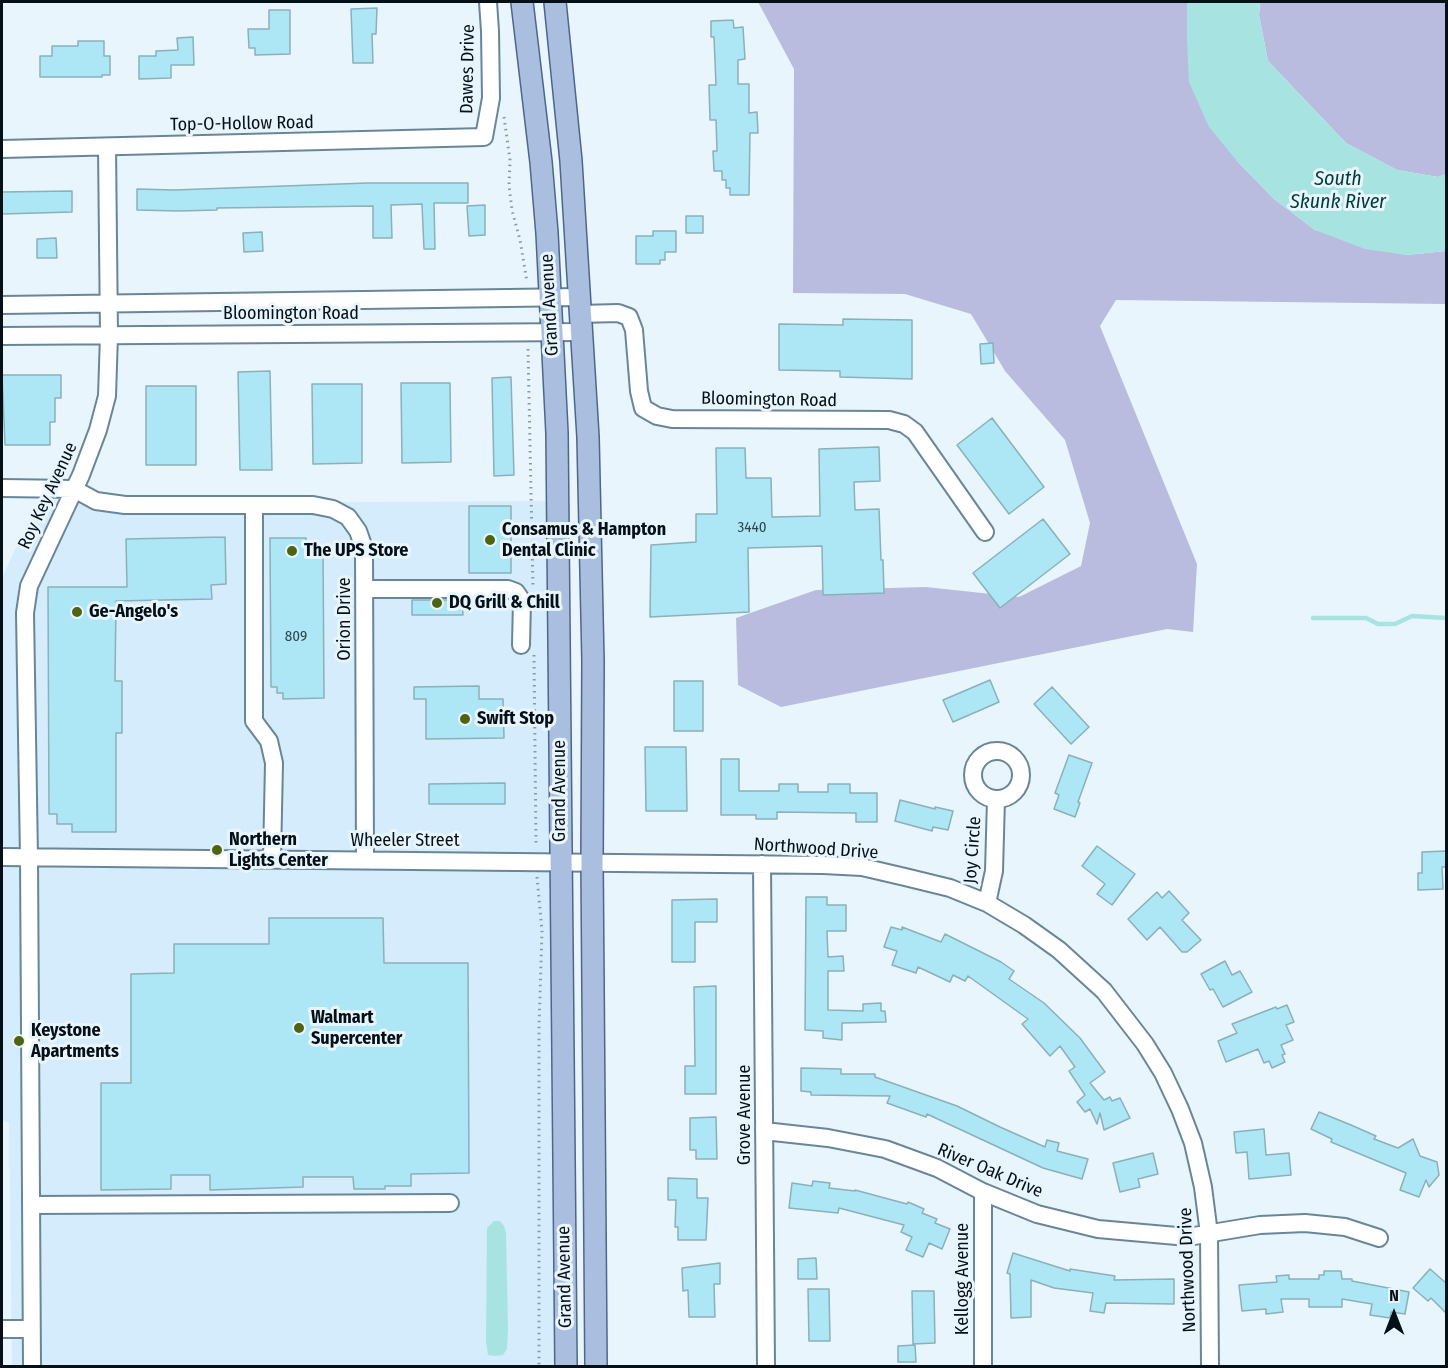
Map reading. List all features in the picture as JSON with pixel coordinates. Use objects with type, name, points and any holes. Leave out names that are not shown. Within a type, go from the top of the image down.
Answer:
[{"type":"main road","name":"Grand Avenue","points":[[522,2],[541,162],[552,333],[559,542],[566,1366]]},
{"type":"main road","name":"Grand Avenue","points":[[555,2],[571,161],[588,437],[593,661],[592,861],[596,1366]]},
{"type":"street","name":"Dawes Drive","points":[[484,137],[491,98],[488,2]]},
{"type":"street","name":"Top-O-Hollow Road","points":[[2,149],[484,137]]},
{"type":"street","name":"Roy Key Avenue","points":[[32,1366],[25,613],[29,586],[81,475],[98,430],[106,396],[110,335],[107,147]]},
{"type":"street","name":"Bloomington Road","points":[[2,304],[550,297],[580,314],[618,313],[629,317],[634,330],[639,391],[643,408],[657,416],[672,419],[889,420],[904,424],[915,432],[985,532]]},
{"type":"street","name":"Bloomington Road","points":[[2,336],[552,333],[580,314]]},
{"type":"street","points":[[2,488],[74,489]]},
{"type":"street","name":"Orion Drive","points":[[74,489],[96,501],[125,505],[313,505],[333,508],[348,518],[358,531],[364,548],[365,860]]},
{"type":"street","points":[[254,505],[254,721],[269,741],[274,763],[272,859]]},
{"type":"street","points":[[364,589],[508,589],[516,592],[522,601],[521,645]]},
{"type":"street","name":"Joy Circle","points":[[987,903],[994,872],[996,799]]},
{"type":"street","name":"Wheeler Street","points":[[2,857],[592,861]]},
{"type":"street","name":"Northwood Drive","points":[[592,861],[861,867],[950,888],[987,903],[1024,925],[1082,969],[1104,991],[1163,1073],[1193,1143],[1203,1187],[1209,1234],[1210,1366]]},
{"type":"street","name":"Grove Avenue","points":[[762,864],[766,1366]]},
{"type":"street","name":"River Oak Drive","points":[[764,1131],[828,1138],[885,1149],[937,1168],[983,1192],[1037,1214],[1098,1229],[1188,1237],[1260,1226],[1305,1223],[1346,1227],[1379,1238]]},
{"type":"street","name":"Kellogg Avenue","points":[[983,1192],[983,1366]]},
{"type":"street","points":[[31,1205],[450,1203]]},
{"type":"street","points":[[2,1329],[32,1329]]},
{"type":"path","points":[[504,116],[509,148],[512,210],[526,278]]},
{"type":"path","points":[[537,879],[542,931],[538,1027],[539,1366]]},
{"type":"shaded area","points":[[758,2],[1187,2],[1187,41],[1237,161],[1274,199],[1315,230],[1406,255],[1446,251],[1446,304],[1116,300],[1100,326],[1197,564],[1193,632],[1167,629],[781,707],[738,685],[736,618],[816,590],[926,587],[1019,597],[1081,566],[1090,523],[1065,440],[1005,371],[971,314],[905,294],[793,293],[794,69]]},
{"type":"shaded area","points":[[1260,2],[1446,2],[1446,174],[1438,177],[1397,170],[1346,143],[1268,61],[1259,15]]},
{"type":"shaded area","points":[[546,501],[559,1366],[12,1366],[9,1122],[2,1121],[2,578],[36,504]]},
{"type":"water","name":"South Skunk River","points":[[1187,2],[1260,2],[1259,15],[1268,61],[1346,143],[1397,170],[1438,177],[1446,174],[1446,251],[1406,255],[1365,249],[1315,230],[1274,199],[1237,161],[1209,127],[1189,82]]},
{"type":"water","points":[[494,1221],[500,1221],[506,1233],[508,1329],[507,1349],[503,1355],[495,1356],[488,1355],[486,1341],[487,1228]]},
{"type":"building","points":[[377,8],[376,34],[372,34],[373,63],[353,63],[351,9]]},
{"type":"building","points":[[269,10],[290,10],[290,54],[255,55],[255,48],[249,48],[248,29],[269,29]]},
{"type":"building","points":[[733,20],[734,28],[743,27],[745,59],[738,60],[738,84],[749,84],[749,113],[757,112],[758,133],[750,133],[749,195],[730,195],[730,188],[726,188],[726,180],[722,180],[722,171],[714,171],[713,151],[717,151],[716,120],[710,120],[709,85],[716,85],[711,21]]},
{"type":"building","points":[[193,37],[194,65],[171,65],[171,78],[139,79],[139,56],[156,56],[156,51],[178,50],[177,38]]},
{"type":"building","points":[[78,41],[104,41],[104,56],[110,56],[110,75],[40,77],[40,56],[52,56],[52,46],[78,46]]},
{"type":"building","points":[[367,183],[468,183],[468,203],[434,203],[435,249],[424,249],[422,204],[391,205],[392,238],[373,238],[373,206],[137,210],[137,189],[174,190]]},
{"type":"building","points":[[72,191],[72,212],[2,214],[2,192]]},
{"type":"building","points":[[485,205],[485,235],[469,236],[467,206]]},
{"type":"building","points":[[686,216],[703,216],[703,233],[686,233]]},
{"type":"building","points":[[653,231],[676,231],[676,252],[665,252],[665,260],[660,260],[660,264],[636,264],[636,236],[653,236]]},
{"type":"building","points":[[262,232],[263,251],[244,252],[243,233]]},
{"type":"building","points":[[56,238],[57,258],[37,258],[37,239]]},
{"type":"building","points":[[843,319],[912,320],[912,379],[840,377],[840,371],[779,370],[779,324],[843,325]]},
{"type":"building","points":[[993,343],[994,363],[981,364],[980,344]]},
{"type":"building","points":[[270,371],[272,470],[240,470],[238,372]]},
{"type":"building","points":[[2,375],[61,375],[61,398],[55,398],[55,422],[50,422],[50,445],[5,445]]},
{"type":"building","points":[[511,377],[514,475],[494,476],[492,378]]},
{"type":"building","points":[[401,383],[450,383],[451,462],[402,463]]},
{"type":"building","points":[[312,384],[362,384],[362,463],[313,464]]},
{"type":"building","points":[[146,386],[196,386],[196,465],[146,465]]},
{"type":"building","points":[[992,418],[1044,487],[1009,514],[957,445]]},
{"type":"building","points":[[879,447],[880,481],[854,482],[855,510],[879,509],[884,593],[823,595],[822,546],[748,548],[749,612],[650,617],[651,545],[696,542],[696,514],[717,514],[716,448],[745,448],[746,478],[771,478],[772,517],[820,516],[819,449]]},
{"type":"building","name":"Consamus & Hampton Dental Clinic","points":[[469,506],[511,506],[511,573],[469,573]]},
{"type":"building","points":[[1043,519],[1070,554],[1000,608],[973,573]]},
{"type":"building","points":[[225,537],[226,584],[211,585],[212,599],[116,601],[115,681],[122,681],[122,733],[116,733],[116,832],[72,832],[72,824],[57,824],[57,814],[49,814],[48,587],[127,587],[126,539]]},
{"type":"building","points":[[270,538],[306,538],[306,543],[316,543],[316,549],[323,549],[324,698],[283,699],[283,693],[277,693],[277,687],[271,687]]},
{"type":"building","points":[[412,600],[462,600],[463,615],[412,615]]},
{"type":"building","points":[[990,680],[999,702],[953,722],[943,700]]},
{"type":"building","points":[[674,681],[703,681],[703,731],[674,731]]},
{"type":"building","name":"Swift Stop","points":[[479,686],[479,699],[503,699],[504,738],[426,739],[426,699],[414,699],[414,687]]},
{"type":"building","points":[[1052,687],[1089,727],[1071,744],[1034,704]]},
{"type":"building","points":[[645,747],[686,747],[687,811],[646,811]]},
{"type":"building","points":[[1069,755],[1092,763],[1075,817],[1054,809],[1059,795],[1055,793]]},
{"type":"building","points":[[721,759],[739,759],[739,791],[779,791],[779,784],[798,784],[798,792],[828,792],[828,784],[850,784],[850,793],[877,793],[877,822],[856,822],[856,813],[777,812],[777,819],[756,819],[756,815],[721,815]]},
{"type":"building","name":"Swift Stop","points":[[505,783],[505,804],[429,804],[429,784]]},
{"type":"building","points":[[900,800],[953,811],[948,830],[933,827],[932,831],[895,821]]},
{"type":"building","points":[[1097,846],[1135,874],[1112,905],[1097,894],[1105,884],[1082,866]]},
{"type":"building","points":[[1446,851],[1446,867],[1442,867],[1443,889],[1418,890],[1418,873],[1422,873],[1422,852]]},
{"type":"building","points":[[1169,891],[1189,913],[1182,920],[1201,940],[1187,952],[1182,952],[1160,927],[1147,940],[1128,919],[1157,892],[1162,898]]},
{"type":"building","points":[[806,897],[827,897],[827,905],[846,905],[846,931],[827,931],[828,957],[843,956],[844,971],[828,971],[828,1010],[863,1011],[863,1004],[881,1003],[881,1011],[885,1011],[886,1022],[842,1023],[842,1040],[823,1038],[823,1031],[805,1030]]},
{"type":"building","points":[[717,899],[717,922],[695,922],[695,962],[672,962],[672,900]]},
{"type":"building","name":"Walmart Supercenter","points":[[269,918],[383,918],[384,963],[468,963],[469,1173],[411,1174],[411,1186],[385,1186],[385,1189],[354,1189],[353,1177],[303,1177],[303,1187],[210,1190],[210,1175],[171,1175],[171,1189],[101,1190],[101,1083],[131,1083],[131,974],[174,973],[174,944],[269,944]]},
{"type":"building","points":[[891,927],[902,930],[902,927],[941,942],[945,934],[1014,971],[1009,979],[1044,1003],[1080,1038],[1105,1072],[1090,1083],[1104,1100],[1110,1097],[1112,1101],[1120,1098],[1130,1118],[1104,1130],[1100,1113],[1097,1124],[1090,1109],[1085,1112],[1077,1102],[1085,1095],[1069,1071],[1075,1067],[1060,1046],[1050,1056],[1022,1024],[1028,1019],[968,976],[965,981],[953,975],[950,982],[918,967],[916,973],[892,965],[897,951],[884,947]]},
{"type":"building","points":[[1225,961],[1232,975],[1240,971],[1252,992],[1223,1007],[1201,974]]},
{"type":"building","points":[[716,986],[716,1094],[685,1094],[685,1066],[695,1066],[694,987]]},
{"type":"building","points":[[1287,1005],[1294,1022],[1286,1025],[1293,1040],[1281,1045],[1285,1054],[1282,1055],[1285,1062],[1272,1068],[1269,1061],[1264,1063],[1258,1049],[1226,1062],[1218,1041],[1237,1033],[1232,1024]]},
{"type":"building","points":[[801,1068],[841,1069],[841,1074],[875,1074],[875,1077],[957,1106],[1045,1147],[1047,1140],[1059,1143],[1057,1151],[1088,1159],[1082,1179],[1043,1168],[927,1114],[926,1117],[887,1103],[890,1096],[811,1095],[811,1092],[801,1091]]},
{"type":"building","points":[[1319,1112],[1398,1148],[1413,1139],[1420,1156],[1437,1162],[1439,1175],[1429,1187],[1426,1180],[1419,1197],[1400,1190],[1406,1173],[1331,1142],[1332,1139],[1311,1129]]},
{"type":"building","points":[[716,1117],[717,1159],[696,1159],[696,1150],[690,1150],[690,1118]]},
{"type":"building","points":[[1264,1129],[1266,1155],[1289,1153],[1291,1175],[1249,1179],[1247,1152],[1236,1153],[1234,1132]]},
{"type":"building","points":[[1153,1153],[1158,1174],[1138,1179],[1140,1187],[1120,1192],[1113,1163]]},
{"type":"building","points":[[668,1178],[697,1179],[697,1198],[708,1198],[706,1240],[678,1240],[678,1227],[675,1227],[676,1200],[668,1200]]},
{"type":"building","points":[[813,1181],[830,1183],[829,1188],[855,1190],[907,1204],[908,1202],[924,1209],[922,1213],[937,1219],[935,1223],[950,1229],[942,1249],[929,1243],[923,1257],[906,1250],[912,1237],[901,1232],[904,1225],[839,1208],[838,1213],[789,1208],[792,1183],[812,1186]]},
{"type":"building","points":[[1013,1253],[1070,1271],[1070,1269],[1115,1276],[1114,1280],[1174,1279],[1174,1304],[1106,1303],[1104,1313],[1090,1311],[1093,1293],[1054,1288],[1031,1280],[1031,1317],[1011,1318],[1010,1274],[1007,1273]]},
{"type":"building","points":[[816,1258],[817,1279],[798,1279],[798,1259]]},
{"type":"building","points":[[720,1263],[720,1284],[714,1284],[715,1317],[689,1317],[688,1290],[683,1291],[682,1268]]},
{"type":"building","points":[[1430,1269],[1446,1283],[1446,1313],[1431,1298],[1428,1301],[1413,1288]]},
{"type":"building","points":[[1324,1271],[1341,1271],[1342,1279],[1352,1279],[1352,1281],[1409,1292],[1405,1314],[1391,1312],[1390,1318],[1370,1315],[1372,1304],[1342,1299],[1342,1307],[1309,1307],[1309,1299],[1281,1299],[1283,1312],[1266,1314],[1266,1309],[1242,1311],[1239,1285],[1277,1282],[1276,1276],[1289,1275],[1289,1279],[1319,1279],[1319,1275],[1324,1275]]},
{"type":"building","points":[[808,1289],[829,1289],[830,1341],[809,1341]]},
{"type":"building","points":[[912,1291],[934,1291],[935,1343],[913,1344]]},
{"type":"building","points":[[915,1345],[916,1362],[898,1362],[898,1346]]},
{"type":"waterway","points":[[1313,618],[1366,618],[1378,624],[1395,624],[1412,616],[1446,618]]},
{"type":"place","name":"Consamus & Hampton Dental Clinic","points":[[490,540]]},
{"type":"place","name":"The UPS Store","points":[[292,551]]},
{"type":"place","name":"DQ Grill & Chill","points":[[437,603]]},
{"type":"place","name":"Ge-Angelo's","points":[[77,612]]},
{"type":"place","name":"Swift Stop","points":[[465,719]]},
{"type":"place","name":"Northern Lights Center","points":[[217,850]]},
{"type":"place","name":"Walmart Supercenter","points":[[299,1028]]},
{"type":"place","name":"Keystone Apartments","points":[[19,1041]]}]
